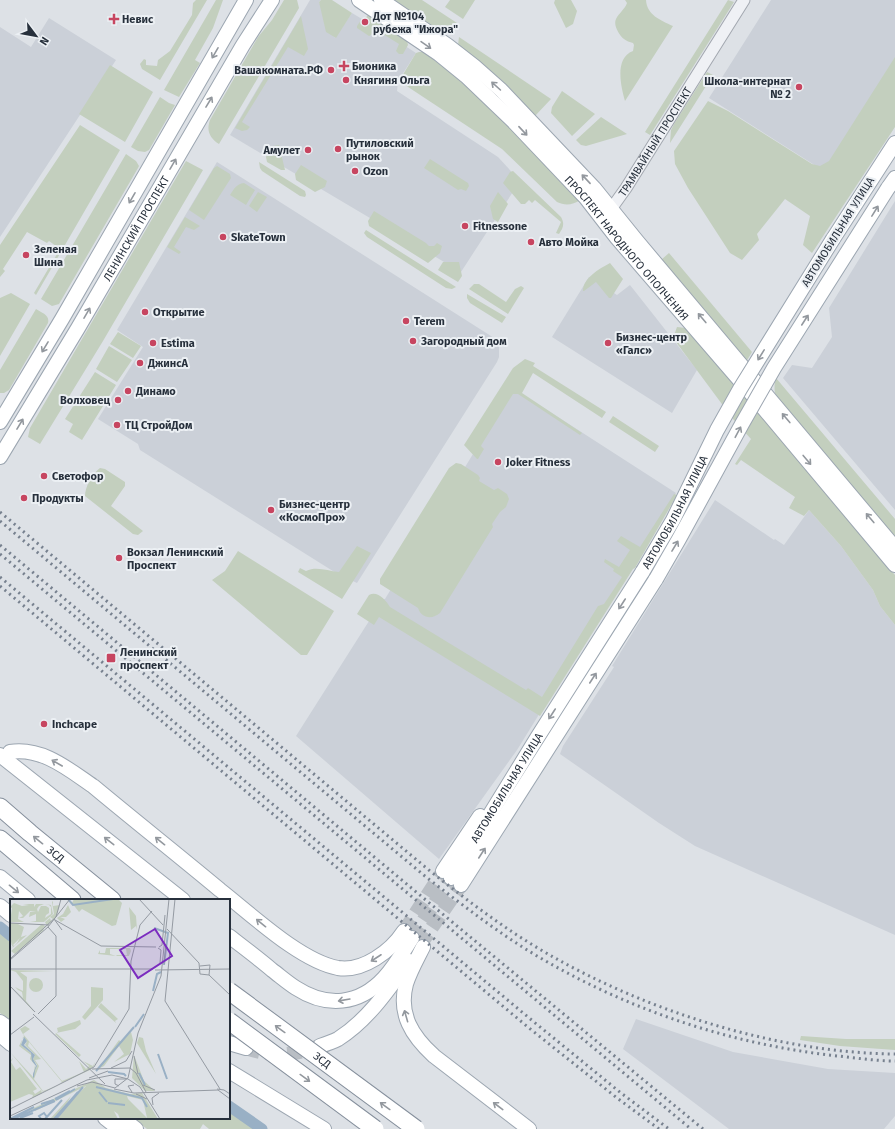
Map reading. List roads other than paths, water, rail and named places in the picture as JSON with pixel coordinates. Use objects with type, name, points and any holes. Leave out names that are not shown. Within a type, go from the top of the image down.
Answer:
[{"type":"highway","name":"ЗСД","points":[[0,807],[111,899]]},
{"type":"highway","points":[[0,839],[71,899]]},
{"type":"highway","name":"ЗСД","points":[[230,992],[416,1129]]},
{"type":"highway","points":[[230,1022],[375,1129]]},
{"type":"main road","name":"ЛЕНИНСКИЙ ПРОСПЕКТ","points":[[0,422],[62,319],[246,0]]},
{"type":"main road","name":"ЛЕНИНСКИЙ ПРОСПЕКТ","points":[[0,457],[78,328],[243,46],[272,0]]},
{"type":"main road","name":"ПРОСПЕКТ НАРОДНОГО ОПОЛЧЕНИЯ","points":[[359,0],[439,54],[466,76],[513,120],[586,198],[617,238],[750,392],[895,565]]},
{"type":"main road","name":"ПРОСПЕКТ НАРОДНОГО ОПОЛЧЕНИЯ","points":[[380,0],[447,45],[474,66],[501,90],[594,188],[895,548]]},
{"type":"main road","name":"АВТОМОБИЛЬНАЯ УЛИЦА","points":[[895,143],[740,389],[717,430],[673,520],[643,571],[537,738],[466,836],[451,878],[656,579],[774,368],[895,178]]},
{"type":"main road","points":[[5,753],[22,750],[38,754],[54,760],[76,774],[93,786],[275,934],[314,960],[340,968],[359,966],[374,960],[392,946],[415,940]]},
{"type":"main road","points":[[5,753],[182,899]]},
{"type":"main road","points":[[0,877],[27,899]]},
{"type":"main road","points":[[0,906],[10,914]]},
{"type":"main road","points":[[230,937],[296,988],[308,995],[323,1001],[342,1002],[355,998],[369,990],[383,978],[415,940]]},
{"type":"main road","points":[[320,1046],[338,1039],[356,1025],[373,1008],[393,984],[415,940]]},
{"type":"main road","points":[[415,940],[403,1001],[406,1020],[411,1029],[434,1056],[529,1129]]},
{"type":"main road","points":[[0,1022],[10,1029]]},
{"type":"main road","points":[[0,1035],[10,1043]]},
{"type":"main road","points":[[230,1043],[246,1048]]},
{"type":"main road","points":[[230,1072],[324,1129]]},
{"type":"main road","points":[[106,1119],[119,1129]]},
{"type":"main road","points":[[123,1119],[136,1129]]},
{"type":"street","name":"ТРАМВАЙНЫЙ ПРОСПЕКТ","points":[[606,223],[611,209],[744,0]]},
{"type":"waterway","points":[[0,927],[10,935]]},
{"type":"waterway","points":[[230,1107],[262,1129]]},
{"type":"tunnel","points":[[404,931],[443,871]]},
{"type":"tunnel","points":[[412,938],[451,878]]},
{"type":"tunnel","points":[[420,945],[461,885]]},
{"type":"tunnel","points":[[246,1048],[265,1053],[290,1054],[317,1047]]},
{"type":"railway","points":[[0,512],[430,871],[488,915],[532,945],[587,975],[629,994],[672,1011],[716,1025],[761,1037],[806,1046],[851,1052],[895,1054]]},
{"type":"railway","points":[[0,521],[426,877],[528,951],[578,979],[613,995],[649,1010],[723,1035],[799,1051],[895,1061]]},
{"type":"railway","points":[[0,545],[703,1129]]},
{"type":"railway","points":[[0,554],[691,1129]]},
{"type":"railway","points":[[0,577],[534,1022],[621,1093],[669,1129]]},
{"type":"railway","points":[[0,586],[529,1028],[617,1098],[659,1129]]},
{"type":"place","name":"Невис","points":[[114,19]]},
{"type":"place","name":"Дот №104 рубежа \"Ижора\"","points":[[365,22]]},
{"type":"place","name":"Бионика","points":[[344,66]]},
{"type":"place","name":"Вашакомната.РФ","points":[[331,70]]},
{"type":"place","name":"Княгиня Ольга","points":[[346,80]]},
{"type":"place","name":"Школа-интернат № 2","points":[[799,87]]},
{"type":"place","name":"Путиловский рынок","points":[[338,149]]},
{"type":"place","name":"Амулет","points":[[308,150]]},
{"type":"place","name":"Ozon","points":[[355,171]]},
{"type":"place","name":"Fitnessone","points":[[465,226]]},
{"type":"place","name":"SkateTown","points":[[223,237]]},
{"type":"place","name":"Авто Мойка","points":[[531,242]]},
{"type":"place","name":"Зеленая Шина","points":[[26,255]]},
{"type":"place","name":"Открытие","points":[[145,312]]},
{"type":"place","name":"Terem","points":[[406,321]]},
{"type":"place","name":"Загородный дом","points":[[413,341]]},
{"type":"place","name":"Estima","points":[[153,343]]},
{"type":"place","name":"Бизнес-центр «Галс»","points":[[608,343]]},
{"type":"place","name":"ДжинсА","points":[[140,363]]},
{"type":"place","name":"Динамо","points":[[128,391]]},
{"type":"place","name":"Волховец","points":[[118,400]]},
{"type":"place","name":"ТЦ СтройДом","points":[[117,425]]},
{"type":"place","name":"Joker Fitness","points":[[498,462]]},
{"type":"place","name":"Светофор","points":[[44,476]]},
{"type":"place","name":"Продукты","points":[[24,498]]},
{"type":"place","name":"Бизнес-центр «КосмоПро»","points":[[271,510]]},
{"type":"place","name":"Вокзал Ленинский Проспект","points":[[119,558]]},
{"type":"place","name":"Ленинский проспект","points":[[111,658]]},
{"type":"place","name":"Inchcape","points":[[44,724]]}]
